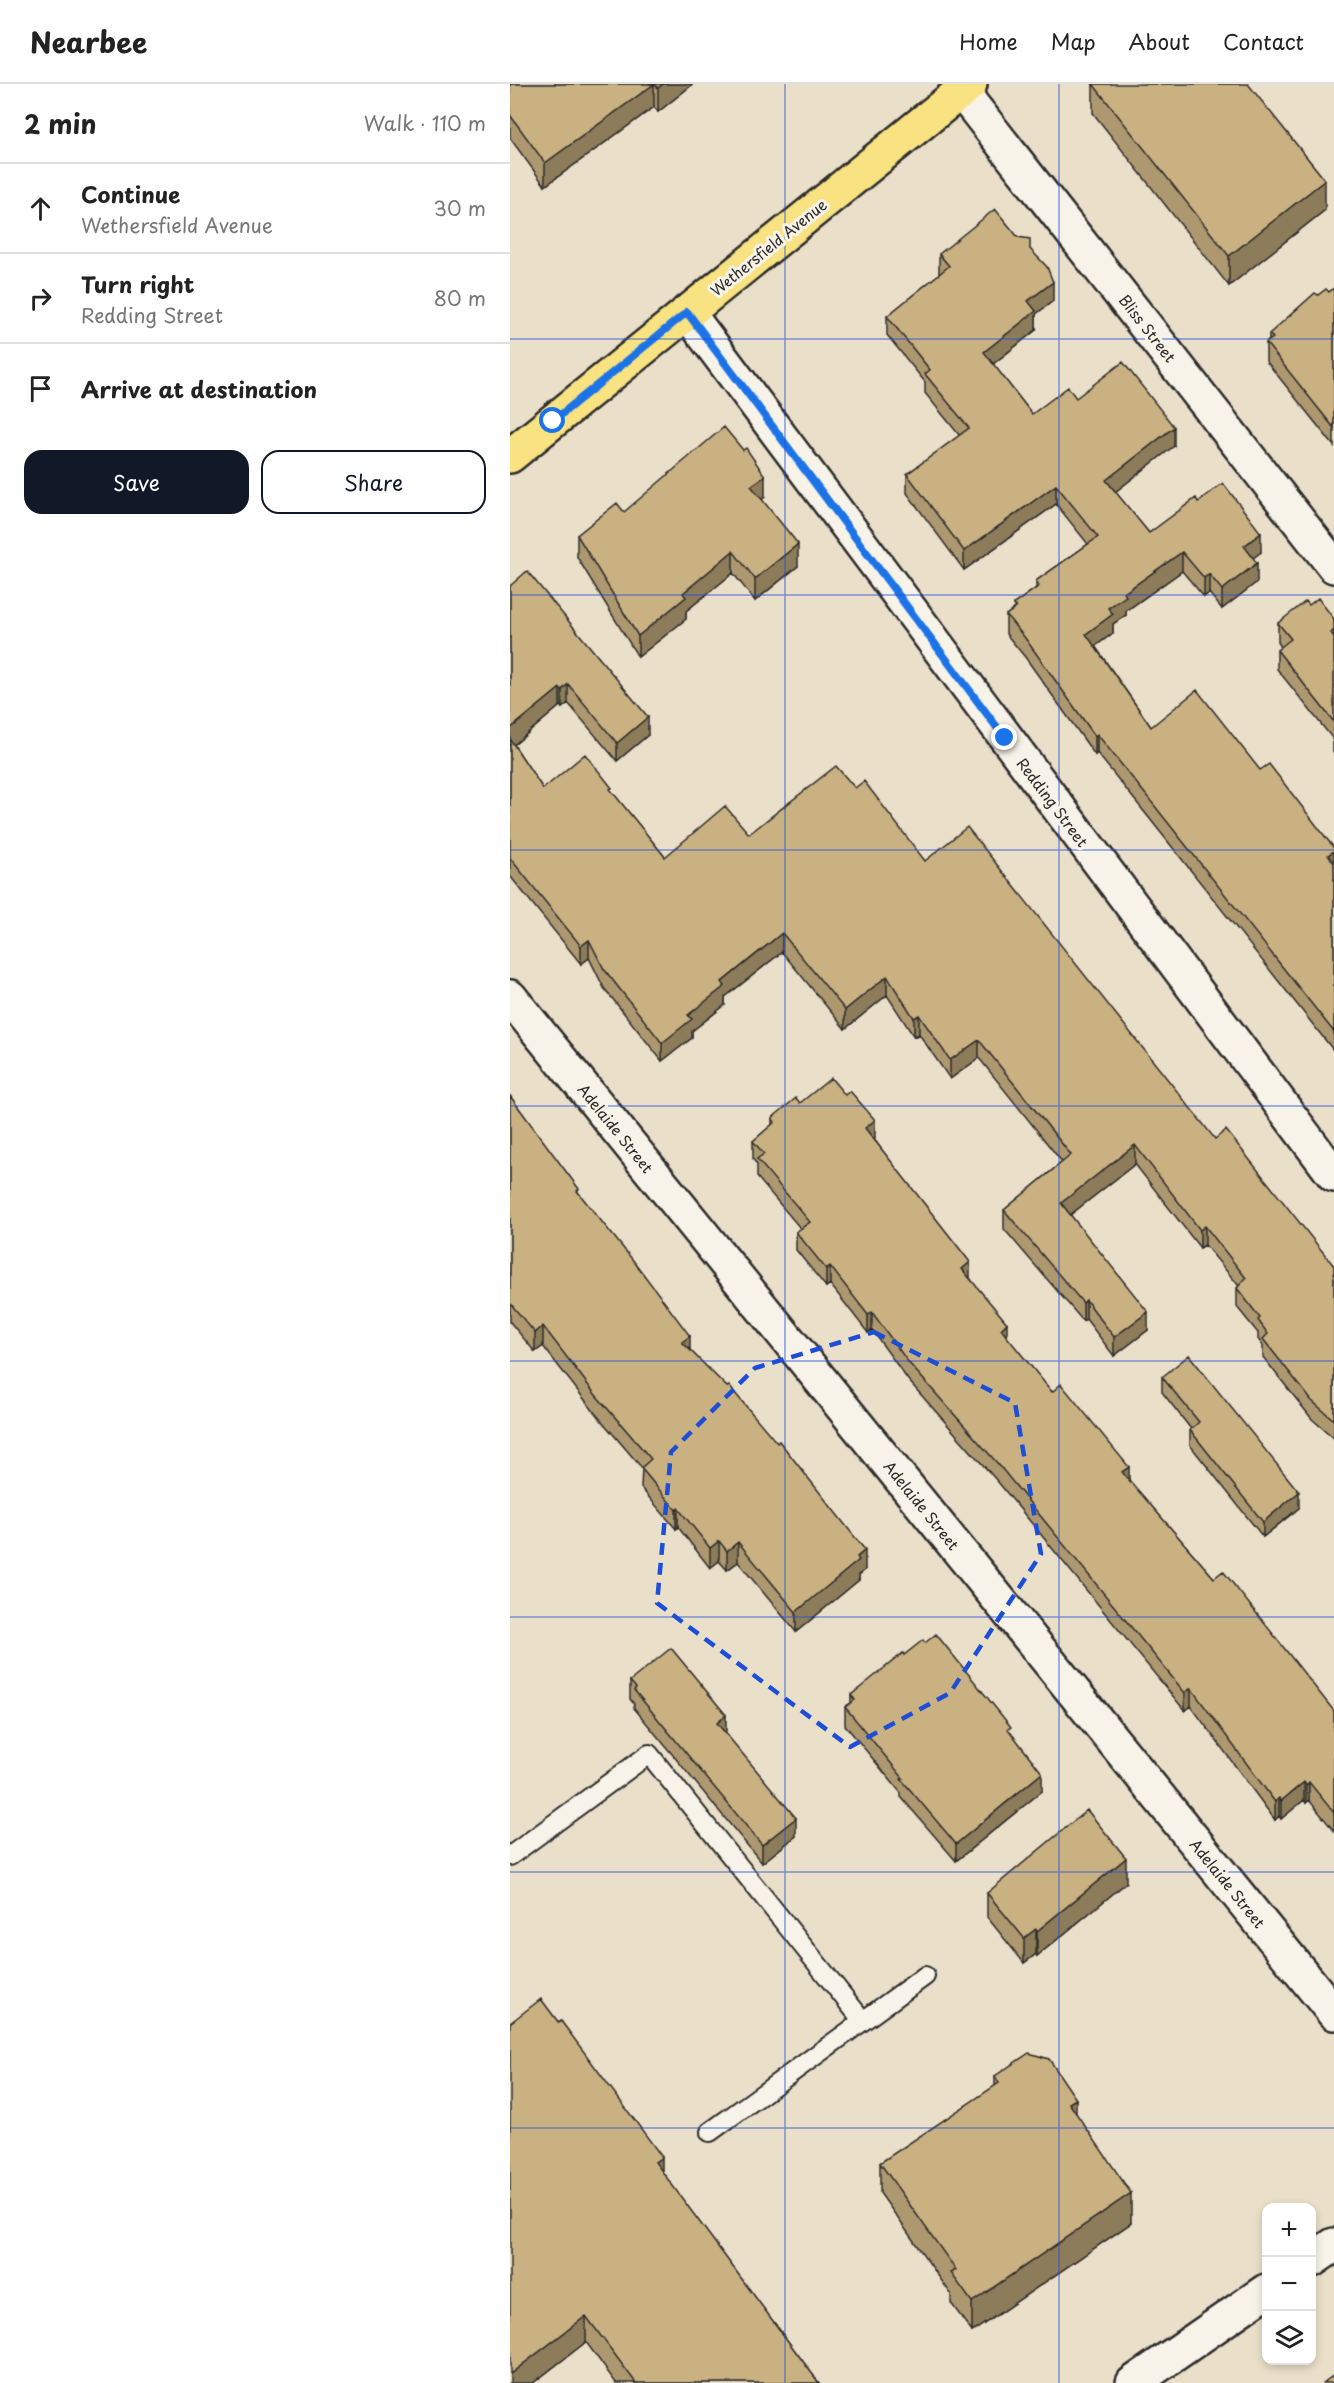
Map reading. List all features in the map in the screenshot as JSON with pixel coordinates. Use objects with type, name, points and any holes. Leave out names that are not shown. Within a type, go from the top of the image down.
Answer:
[{"type":"main road","name":"Wethersfield Avenue","points":[[510,456],[965,87]]},
{"type":"street","name":"Bliss Street","points":[[965,87],[1334,566]]},
{"type":"street","name":"Redding Street","points":[[687,312],[1334,1175]]},
{"type":"street","name":"Adelaide Street","points":[[510,997],[1334,2013]]},
{"type":"street","points":[[1316,2257],[1334,2245]]},
{"type":"street","points":[[1132,2383],[1262,2294]]},
{"type":"lane","points":[[510,1856],[649,1754],[863,2021]]},
{"type":"lane","points":[[710,2132],[925,1976]]},
{"type":"highlighted area","points":[[874,1332],[1015,1403],[1041,1554],[950,1693],[850,1747],[657,1603],[671,1452],[755,1368]]},
{"type":"building","points":[[510,84],[654,84],[545,163],[510,115]]},
{"type":"building","points":[[1093,84],[1248,84],[1325,180],[1229,256]]},
{"type":"building","points":[[995,209],[1018,237],[1030,239],[1030,249],[1047,267],[1053,282],[1028,301],[1036,311],[984,352],[1032,414],[1068,387],[1076,398],[1123,362],[1174,427],[1106,480],[1149,533],[1196,498],[1198,502],[1223,483],[1261,533],[1244,546],[1257,563],[1222,590],[1209,574],[1204,578],[1182,552],[1124,593],[1126,596],[1108,608],[1113,614],[1086,634],[1151,727],[1197,690],[1260,770],[1269,764],[1334,848],[1334,851],[1328,855],[1334,863],[1334,1032],[1097,734],[1095,736],[1006,615],[1016,608],[1014,604],[1039,586],[1036,581],[1098,537],[1056,485],[964,551],[907,474],[969,428],[925,374],[930,370],[887,316],[949,266],[939,254]]},
{"type":"building","points":[[1334,288],[1334,428],[1266,343],[1273,338],[1269,334],[1315,293],[1318,295],[1326,289],[1329,292]]},
{"type":"building","points":[[724,427],[743,450],[746,448],[765,476],[751,486],[798,544],[755,579],[733,551],[683,593],[686,597],[638,636],[577,535],[617,503],[624,512]]},
{"type":"building","points":[[527,571],[648,717],[617,743],[568,684],[510,729],[510,586]]},
{"type":"building","points":[[1318,598],[1334,619],[1334,630],[1331,633],[1334,637],[1334,722],[1277,650],[1291,639],[1278,623],[1306,601],[1309,605]]},
{"type":"building","points":[[510,739],[543,789],[585,754],[665,857],[725,806],[749,834],[836,766],[855,788],[864,781],[925,861],[967,827],[1215,1139],[1226,1130],[1334,1266],[1334,1420],[1312,1401],[1263,1339],[1268,1334],[1258,1320],[1260,1318],[1237,1288],[1246,1278],[1205,1226],[1200,1230],[1135,1145],[1061,1203],[1148,1312],[1114,1337],[1086,1300],[1083,1303],[1004,1210],[1071,1155],[979,1040],[950,1060],[919,1015],[914,1018],[887,976],[845,1010],[782,933],[722,982],[725,986],[688,1015],[692,1019],[662,1043],[604,969],[589,940],[581,946],[510,858]]},
{"type":"building","points":[[831,1078],[845,1095],[850,1091],[875,1120],[865,1128],[970,1262],[962,1269],[1007,1323],[1001,1329],[1008,1338],[1052,1392],[1061,1384],[1129,1467],[1122,1472],[1214,1578],[1223,1571],[1334,1711],[1334,1813],[1309,1782],[1306,1785],[1304,1782],[1281,1801],[1279,1798],[1275,1802],[1191,1688],[1185,1693],[998,1464],[908,1362],[872,1312],[868,1315],[830,1266],[826,1269],[796,1232],[810,1222],[757,1159],[764,1154],[753,1141],[775,1122],[772,1118],[796,1098],[800,1103]]},
{"type":"building","points":[[510,1096],[579,1189],[577,1191],[690,1336],[682,1342],[727,1387],[729,1386],[777,1443],[779,1441],[865,1550],[857,1557],[859,1560],[796,1612],[738,1542],[727,1551],[719,1541],[710,1548],[678,1508],[676,1510],[641,1468],[651,1459],[595,1394],[543,1326],[535,1333],[510,1303]]},
{"type":"building","points":[[1189,1355],[1299,1492],[1263,1522],[1190,1430],[1199,1422],[1162,1377]]},
{"type":"building","points":[[936,1634],[1011,1727],[1008,1729],[1042,1773],[956,1844],[901,1779],[903,1778],[845,1707],[855,1700],[851,1695],[903,1653],[904,1655],[923,1640],[925,1643]]},
{"type":"building","points":[[671,1648],[726,1715],[717,1723],[796,1818],[762,1845],[634,1690],[636,1688],[630,1681]]},
{"type":"building","points":[[1087,1810],[1126,1858],[1037,1931],[1036,1929],[1024,1938],[987,1893]]},
{"type":"building","points":[[541,1999],[559,2023],[561,2021],[662,2157],[655,2162],[819,2383],[636,2383],[586,2316],[510,2374],[510,2023]]},
{"type":"building","points":[[1029,2053],[1049,2059],[1076,2099],[1069,2103],[1131,2193],[972,2302],[951,2273],[956,2270],[880,2163],[999,2083],[995,2076]]},
{"type":"building","points":[[1334,2375],[1334,2383],[1323,2383]]},
{"type":"route","points":[[553,421],[687,312],[1005,738]]}]
